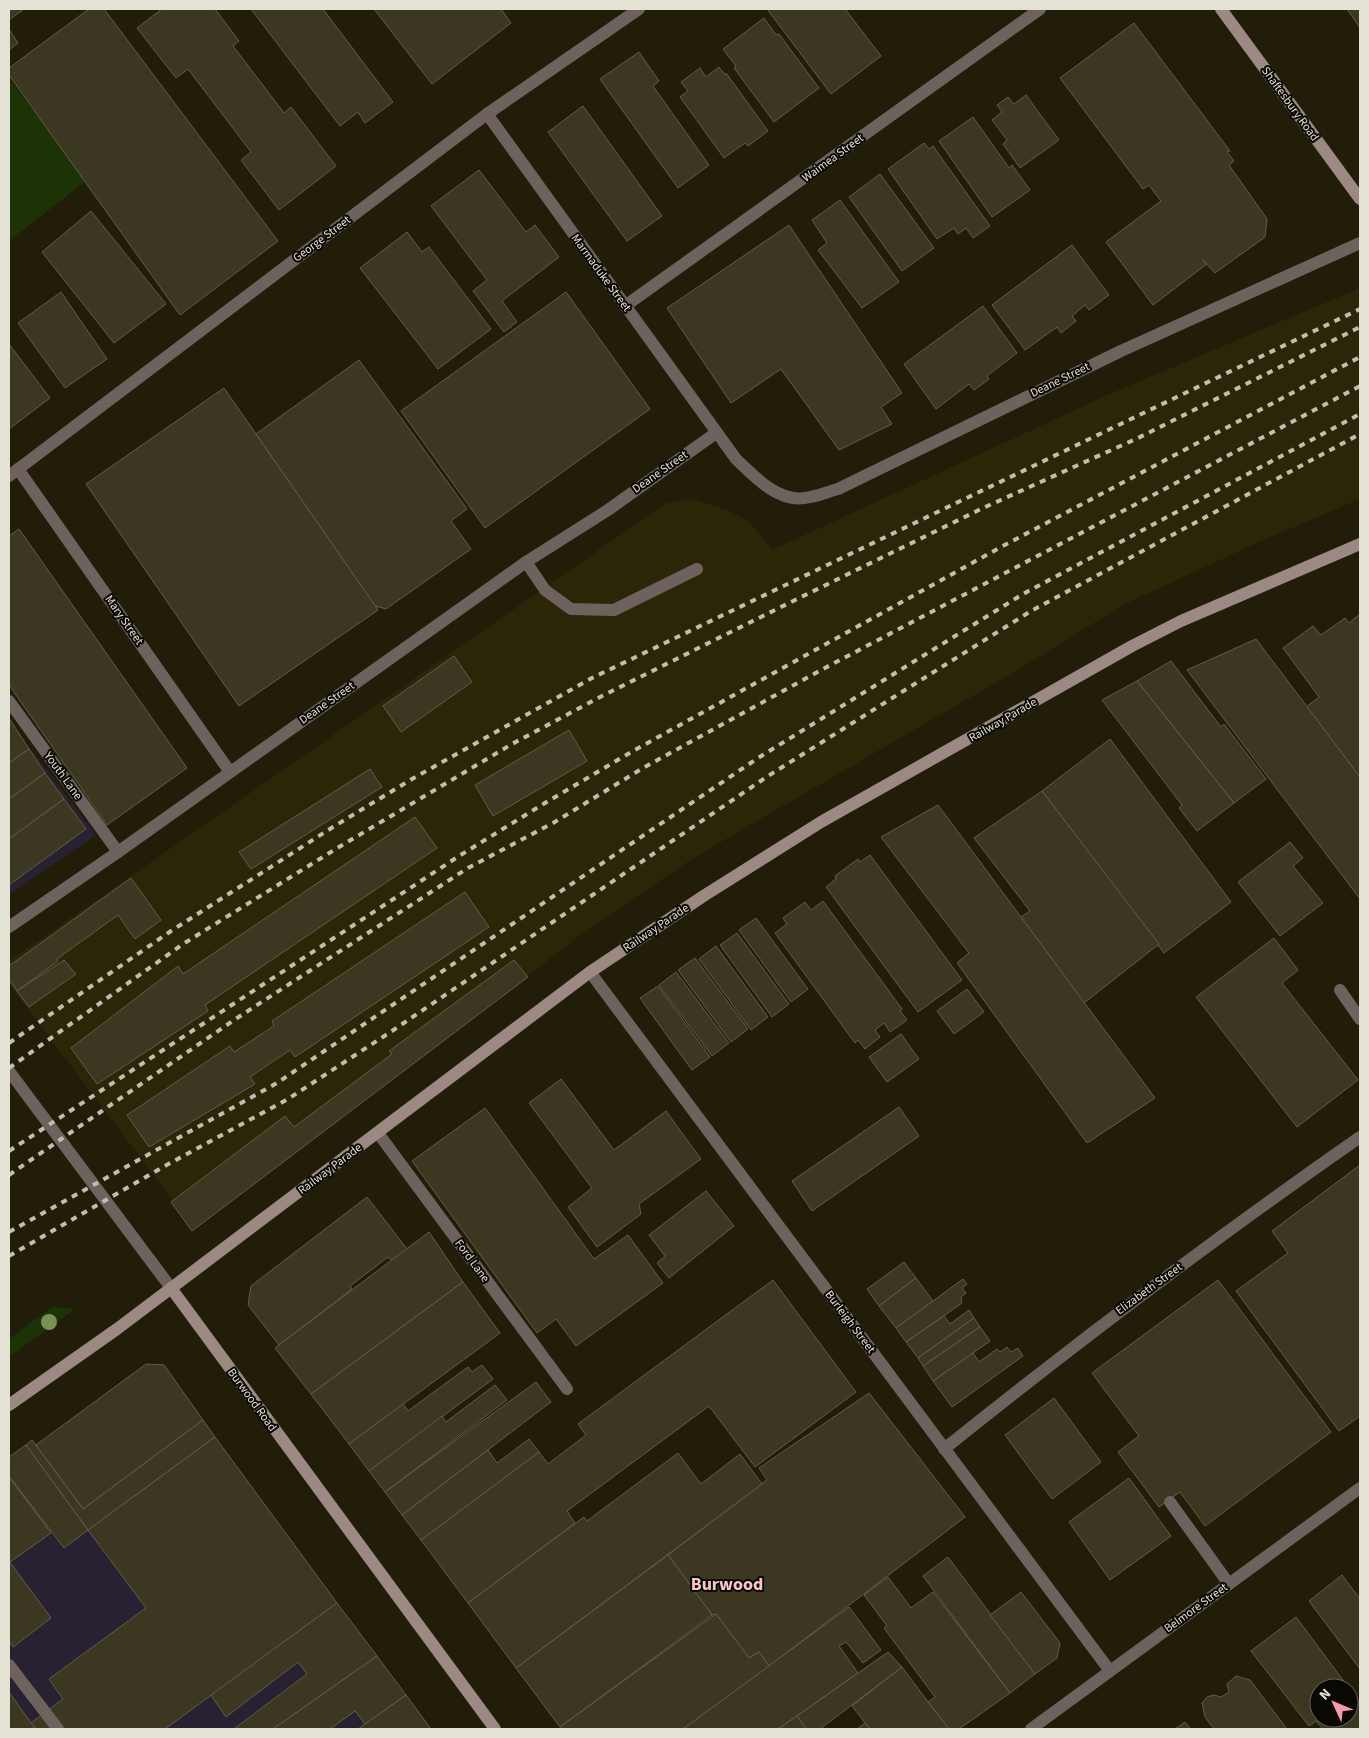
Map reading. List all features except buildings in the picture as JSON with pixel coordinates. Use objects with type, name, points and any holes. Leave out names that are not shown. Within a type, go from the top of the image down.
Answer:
[{"type":"main road","name":"Shaftesbury Road","points":[[1221,9],[1360,199]]},
{"type":"main road","name":"Railway Parade","points":[[9,1405],[171,1288],[590,972],[705,895],[821,822],[1132,646],[1181,621],[1360,544]]},
{"type":"main road","name":"Burwood Road","points":[[171,1288],[495,1729]]},
{"type":"street","name":"George Street","points":[[13,473],[487,114],[639,9]]},
{"type":"street","name":"Waimea Street","points":[[625,306],[1040,9]]},
{"type":"street","name":"Marmaduke Street","points":[[487,114],[716,433]]},
{"type":"street","name":"Deane Street","points":[[9,927],[118,852],[526,562],[608,510],[716,433],[736,459],[758,480],[782,495],[803,499],[838,489],[1120,351],[1360,243]]},
{"type":"street","name":"Mary Street","points":[[13,473],[230,772]]},
{"type":"street","points":[[526,562],[545,590],[572,609],[614,610],[697,569]]},
{"type":"street","name":"Youth Lane","points":[[9,701],[118,852]]},
{"type":"street","name":"Burleigh Street","points":[[590,972],[1110,1671]]},
{"type":"street","points":[[1340,990],[1360,1019]]},
{"type":"street","name":"Burwood Road","points":[[9,1071],[171,1288]]},
{"type":"street","name":"Ford Lane","points":[[378,1133],[566,1389]]},
{"type":"street","name":"Elizabeth Street","points":[[944,1449],[1080,1340],[1360,1137]]},
{"type":"street","name":"Belmore Street","points":[[1031,1729],[1360,1488]]},
{"type":"street","points":[[1170,1502],[1229,1584]]},
{"type":"street","points":[[9,1665],[58,1729]]},
{"type":"shaded area","points":[[1360,288],[1360,499],[1261,541],[1125,604],[1021,668],[695,857],[586,931],[192,1231],[167,1193],[9,984],[9,961],[666,503],[693,499],[728,510],[750,522],[772,550],[1105,396]]},
{"type":"shaded area","points":[[9,720],[96,835],[9,895]]},
{"type":"shaded area","points":[[203,1420],[431,1729],[9,1729],[9,1464],[36,1445],[83,1509]]},
{"type":"green space","points":[[9,79],[87,180],[9,241]]},
{"type":"green space","points":[[52,1307],[75,1309],[9,1357],[9,1339]]},
{"type":"railway","points":[[9,1043],[171,931],[333,827],[412,779],[592,678],[1360,309]]},
{"type":"railway","points":[[9,1068],[183,944],[339,847],[512,744],[602,696],[787,604],[983,508],[1138,438],[1360,327]]},
{"type":"railway","points":[[9,1151],[459,856],[633,751],[1001,547],[1360,357]]},
{"type":"railway","points":[[9,1175],[234,1020],[468,868],[553,823],[643,768],[823,669],[1360,386]]},
{"type":"railway","points":[[9,1232],[277,1083],[758,758],[1023,594],[1360,414]]},
{"type":"railway","points":[[9,1256],[163,1167],[288,1099],[392,1031],[768,776],[1031,611],[1360,434]]},
{"type":"district","name":"Burwood","points":[[727,1584]]}]
